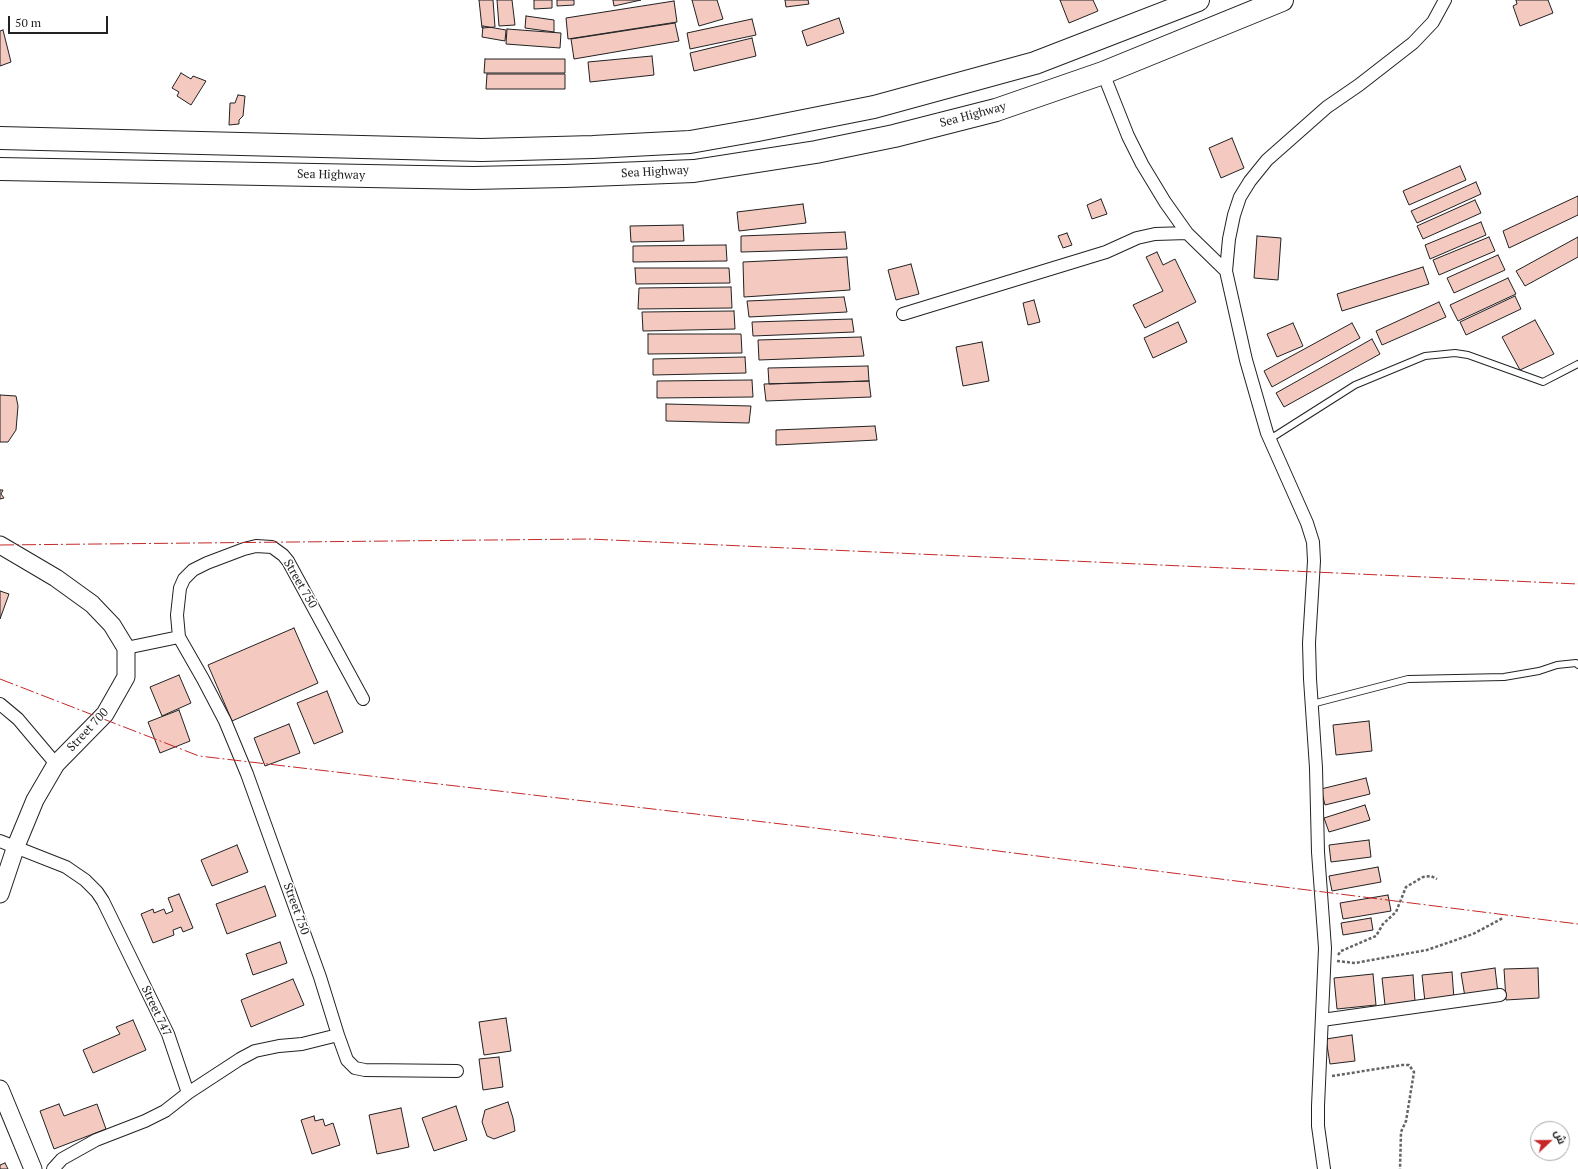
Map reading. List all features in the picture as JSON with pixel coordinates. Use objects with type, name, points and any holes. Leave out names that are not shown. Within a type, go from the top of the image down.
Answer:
[{"type":"highway","points":[[0,138],[482,150],[593,147],[690,142],[874,107],[1035,63],[1198,0]]},
{"type":"highway","name":"Sea Highway","points":[[0,169],[473,178],[694,171],[816,152],[894,136],[996,110],[1103,73],[1282,0]]},
{"type":"main road","points":[[0,545],[56,578],[92,604],[112,625],[126,648]]},
{"type":"main road","name":"Street 700","points":[[0,894],[8,844],[56,764],[105,714],[126,677],[126,648]]},
{"type":"main road","points":[[0,1089],[32,1169]]},
{"type":"street","points":[[1324,1169],[1318,1126],[1325,948],[1319,873],[1316,768],[1309,643],[1314,561],[1313,542],[1307,523],[1270,439],[1246,360],[1226,271],[1229,239],[1234,215],[1240,197],[1250,181],[1267,160],[1327,107],[1384,66],[1425,32],[1439,13],[1445,0]]},
{"type":"street","points":[[1103,73],[1128,136],[1142,164],[1172,214],[1186,233],[1226,271]]},
{"type":"street","points":[[902,314],[1106,252],[1142,236],[1186,233]]},
{"type":"street","name":"Street 750","points":[[362,698],[284,555],[272,547],[256,546],[207,563],[193,570],[184,579],[180,588],[177,615],[179,637],[225,721],[247,774],[318,970],[347,1060],[355,1068],[366,1070],[457,1071]]},
{"type":"street","points":[[126,648],[179,637]]},
{"type":"street","points":[[0,704],[18,719],[56,764]]},
{"type":"street","name":"Street 747","points":[[8,844],[75,872],[98,892],[168,1034],[188,1093]]},
{"type":"street","points":[[1322,1020],[1500,995]]},
{"type":"street","points":[[53,1169],[62,1159],[96,1140],[145,1121],[158,1114],[240,1059],[255,1051],[278,1046],[302,1044],[338,1035]]},
{"type":"lane","points":[[1270,439],[1355,385],[1425,356],[1454,353],[1468,355],[1543,382],[1578,366]]},
{"type":"lane","points":[[1312,704],[1408,679],[1504,677],[1556,665],[1576,663],[1578,665]]},
{"type":"path","points":[[1437,879],[1431,876],[1422,877],[1406,887],[1396,912],[1383,924],[1376,936],[1341,951],[1334,960],[1355,963],[1427,950],[1473,934],[1503,918]]},
{"type":"path","points":[[1320,1080],[1344,1074],[1409,1065],[1414,1072],[1406,1121],[1401,1132],[1400,1169]]},
{"type":"building","points":[[479,0],[493,0],[495,27],[482,28]]},
{"type":"building","points":[[497,0],[512,0],[515,25],[499,26]]},
{"type":"building","points":[[534,0],[552,0],[552,8],[534,9]]},
{"type":"building","points":[[557,0],[574,0],[574,5],[557,6]]},
{"type":"building","points":[[613,0],[641,0],[614,6]]},
{"type":"building","points":[[692,0],[717,0],[723,19],[699,26]]},
{"type":"building","points":[[785,0],[808,0],[809,4],[786,7]]},
{"type":"building","points":[[1060,0],[1093,0],[1098,11],[1069,23]]},
{"type":"building","points":[[1516,0],[1548,0],[1553,13],[1520,26],[1513,6],[1517,4]]},
{"type":"building","points":[[674,1],[677,22],[568,39],[566,18]]},
{"type":"building","points":[[526,16],[554,20],[554,32],[525,28]]},
{"type":"building","points":[[839,18],[844,33],[807,46],[802,31]]},
{"type":"building","points":[[752,19],[756,35],[690,49],[687,33]]},
{"type":"building","points":[[675,23],[679,41],[574,59],[571,39]]},
{"type":"building","points":[[483,26],[506,30],[505,41],[482,37]]},
{"type":"building","points":[[507,29],[561,33],[560,48],[506,44]]},
{"type":"building","points":[[3,30],[11,62],[0,66],[0,31]]},
{"type":"building","points":[[752,38],[756,56],[694,71],[690,53]]},
{"type":"building","points":[[652,56],[654,75],[590,82],[588,62]]},
{"type":"building","points":[[485,59],[565,59],[565,73],[484,73]]},
{"type":"building","points":[[181,73],[191,79],[193,76],[206,81],[191,105],[177,96],[179,92],[172,88]]},
{"type":"building","points":[[487,74],[565,74],[565,89],[486,89]]},
{"type":"building","points":[[238,95],[245,96],[243,116],[239,120],[239,124],[229,125],[230,103],[235,103]]},
{"type":"building","points":[[1232,138],[1244,168],[1221,178],[1209,148]]},
{"type":"building","points":[[1460,166],[1466,180],[1409,205],[1403,191]]},
{"type":"building","points":[[1476,182],[1481,194],[1417,223],[1411,211]]},
{"type":"building","points":[[1578,196],[1578,215],[1509,248],[1503,231]]},
{"type":"building","points":[[1101,199],[1107,214],[1092,219],[1087,205]]},
{"type":"building","points":[[1475,200],[1481,213],[1423,239],[1417,226]]},
{"type":"building","points":[[803,204],[806,223],[739,231],[737,212]]},
{"type":"building","points":[[1481,222],[1486,235],[1430,259],[1425,245]]},
{"type":"building","points":[[683,225],[684,241],[631,242],[630,226]]},
{"type":"building","points":[[845,232],[847,249],[741,252],[741,236]]},
{"type":"building","points":[[1067,233],[1072,245],[1063,248],[1058,236]]},
{"type":"building","points":[[1257,236],[1281,238],[1278,280],[1254,278]]},
{"type":"building","points":[[1489,237],[1495,251],[1439,275],[1433,260]]},
{"type":"building","points":[[1578,237],[1578,257],[1525,286],[1516,271]]},
{"type":"building","points":[[726,245],[727,261],[633,262],[633,246]]},
{"type":"building","points":[[1157,252],[1163,265],[1175,259],[1196,302],[1145,328],[1133,305],[1163,291],[1146,257]]},
{"type":"building","points":[[1498,255],[1505,270],[1454,293],[1447,278]]},
{"type":"building","points":[[847,257],[850,290],[744,297],[743,262]]},
{"type":"building","points":[[911,264],[919,294],[896,300],[888,270]]},
{"type":"building","points":[[1423,267],[1429,284],[1342,311],[1337,294]]},
{"type":"building","points":[[635,268],[729,268],[730,283],[636,284]]},
{"type":"building","points":[[1508,278],[1516,294],[1458,321],[1450,305]]},
{"type":"building","points":[[731,287],[732,308],[638,309],[639,288]]},
{"type":"building","points":[[1515,296],[1521,309],[1466,335],[1460,322]]},
{"type":"building","points":[[844,297],[847,312],[749,317],[747,301]]},
{"type":"building","points":[[1034,300],[1040,322],[1028,325],[1023,303]]},
{"type":"building","points":[[1439,302],[1446,317],[1382,345],[1376,331]]},
{"type":"building","points":[[734,311],[735,329],[643,331],[642,312]]},
{"type":"building","points":[[852,319],[854,332],[753,336],[752,322]]},
{"type":"building","points":[[1535,320],[1554,354],[1520,370],[1502,337]]},
{"type":"building","points":[[1178,322],[1187,342],[1153,358],[1144,338]]},
{"type":"building","points":[[1293,323],[1303,346],[1277,357],[1267,334]]},
{"type":"building","points":[[1352,323],[1360,338],[1272,387],[1264,371]]},
{"type":"building","points":[[648,334],[741,334],[742,353],[648,354]]},
{"type":"building","points":[[861,337],[864,356],[759,360],[758,340]]},
{"type":"building","points":[[1372,339],[1380,354],[1284,407],[1276,393]]},
{"type":"building","points":[[982,342],[989,381],[963,386],[956,347]]},
{"type":"building","points":[[745,357],[746,373],[653,375],[653,359]]},
{"type":"building","points":[[868,366],[869,381],[769,384],[768,368]]},
{"type":"building","points":[[752,380],[753,397],[657,398],[657,381]]},
{"type":"building","points":[[869,381],[871,397],[766,401],[764,384]]},
{"type":"building","points":[[0,395],[16,396],[18,406],[16,430],[8,442],[0,442]]},
{"type":"building","points":[[666,404],[751,406],[749,423],[666,421]]},
{"type":"building","points":[[875,426],[877,440],[776,445],[776,430]]},
{"type":"building","points":[[0,490],[3,490],[1,494],[4,498],[0,499]]},
{"type":"building","points":[[0,591],[9,594],[0,619]]},
{"type":"building","points":[[294,628],[318,683],[232,721],[208,665]]},
{"type":"building","points":[[179,675],[191,703],[162,716],[150,687]]},
{"type":"building","points":[[327,691],[343,732],[314,744],[297,703]]},
{"type":"building","points":[[179,710],[190,741],[160,753],[148,722]]},
{"type":"building","points":[[1369,721],[1372,751],[1336,755],[1333,725]]},
{"type":"building","points":[[289,724],[300,753],[265,766],[254,738]]},
{"type":"building","points":[[1366,778],[1370,794],[1325,805],[1321,789]]},
{"type":"building","points":[[1365,805],[1370,820],[1329,832],[1324,818]]},
{"type":"building","points":[[1369,840],[1371,857],[1331,862],[1329,845]]},
{"type":"building","points":[[237,845],[248,872],[212,886],[201,860]]},
{"type":"building","points":[[1378,867],[1381,882],[1332,891],[1329,876]]},
{"type":"building","points":[[265,886],[276,916],[227,934],[216,904]]},
{"type":"building","points":[[179,894],[193,928],[183,932],[181,927],[173,930],[174,935],[153,943],[141,914],[153,909],[154,913],[164,909],[166,914],[173,911],[168,898]]},
{"type":"building","points":[[1388,895],[1391,911],[1343,919],[1340,903]]},
{"type":"building","points":[[1371,918],[1373,930],[1343,935],[1341,923]]},
{"type":"building","points":[[280,942],[287,963],[253,975],[246,954]]},
{"type":"building","points":[[1495,968],[1498,993],[1465,997],[1461,973]]},
{"type":"building","points":[[1538,968],[1539,998],[1506,1000],[1504,969]]},
{"type":"building","points":[[1452,972],[1454,999],[1425,1002],[1422,975]]},
{"type":"building","points":[[1373,974],[1376,1005],[1337,1009],[1334,978]]},
{"type":"building","points":[[1413,975],[1415,1001],[1385,1005],[1382,978]]},
{"type":"building","points":[[293,979],[304,1005],[251,1027],[241,1000]]},
{"type":"building","points":[[506,1018],[511,1051],[484,1055],[479,1022]]},
{"type":"building","points":[[133,1020],[146,1050],[93,1073],[83,1050],[120,1034],[116,1027]]},
{"type":"building","points":[[1352,1035],[1355,1061],[1330,1064],[1326,1039]]},
{"type":"building","points":[[499,1057],[503,1087],[483,1090],[479,1059]]},
{"type":"building","points":[[508,1102],[515,1131],[494,1139],[487,1136],[482,1122],[485,1110]]},
{"type":"building","points":[[59,1104],[64,1116],[97,1104],[106,1129],[54,1149],[40,1111]]},
{"type":"building","points":[[456,1106],[467,1140],[434,1151],[422,1118]]},
{"type":"building","points":[[401,1108],[409,1147],[377,1154],[369,1115]]},
{"type":"building","points":[[314,1116],[315,1121],[323,1119],[325,1126],[333,1123],[340,1145],[312,1154],[301,1120]]},
{"type":"building","points":[[5,1163],[8,1169],[0,1169],[0,1165]]},
{"type":"power","points":[[0,545],[589,539],[1578,584]]},
{"type":"power","points":[[0,679],[199,756],[807,827],[1578,924]]}]
